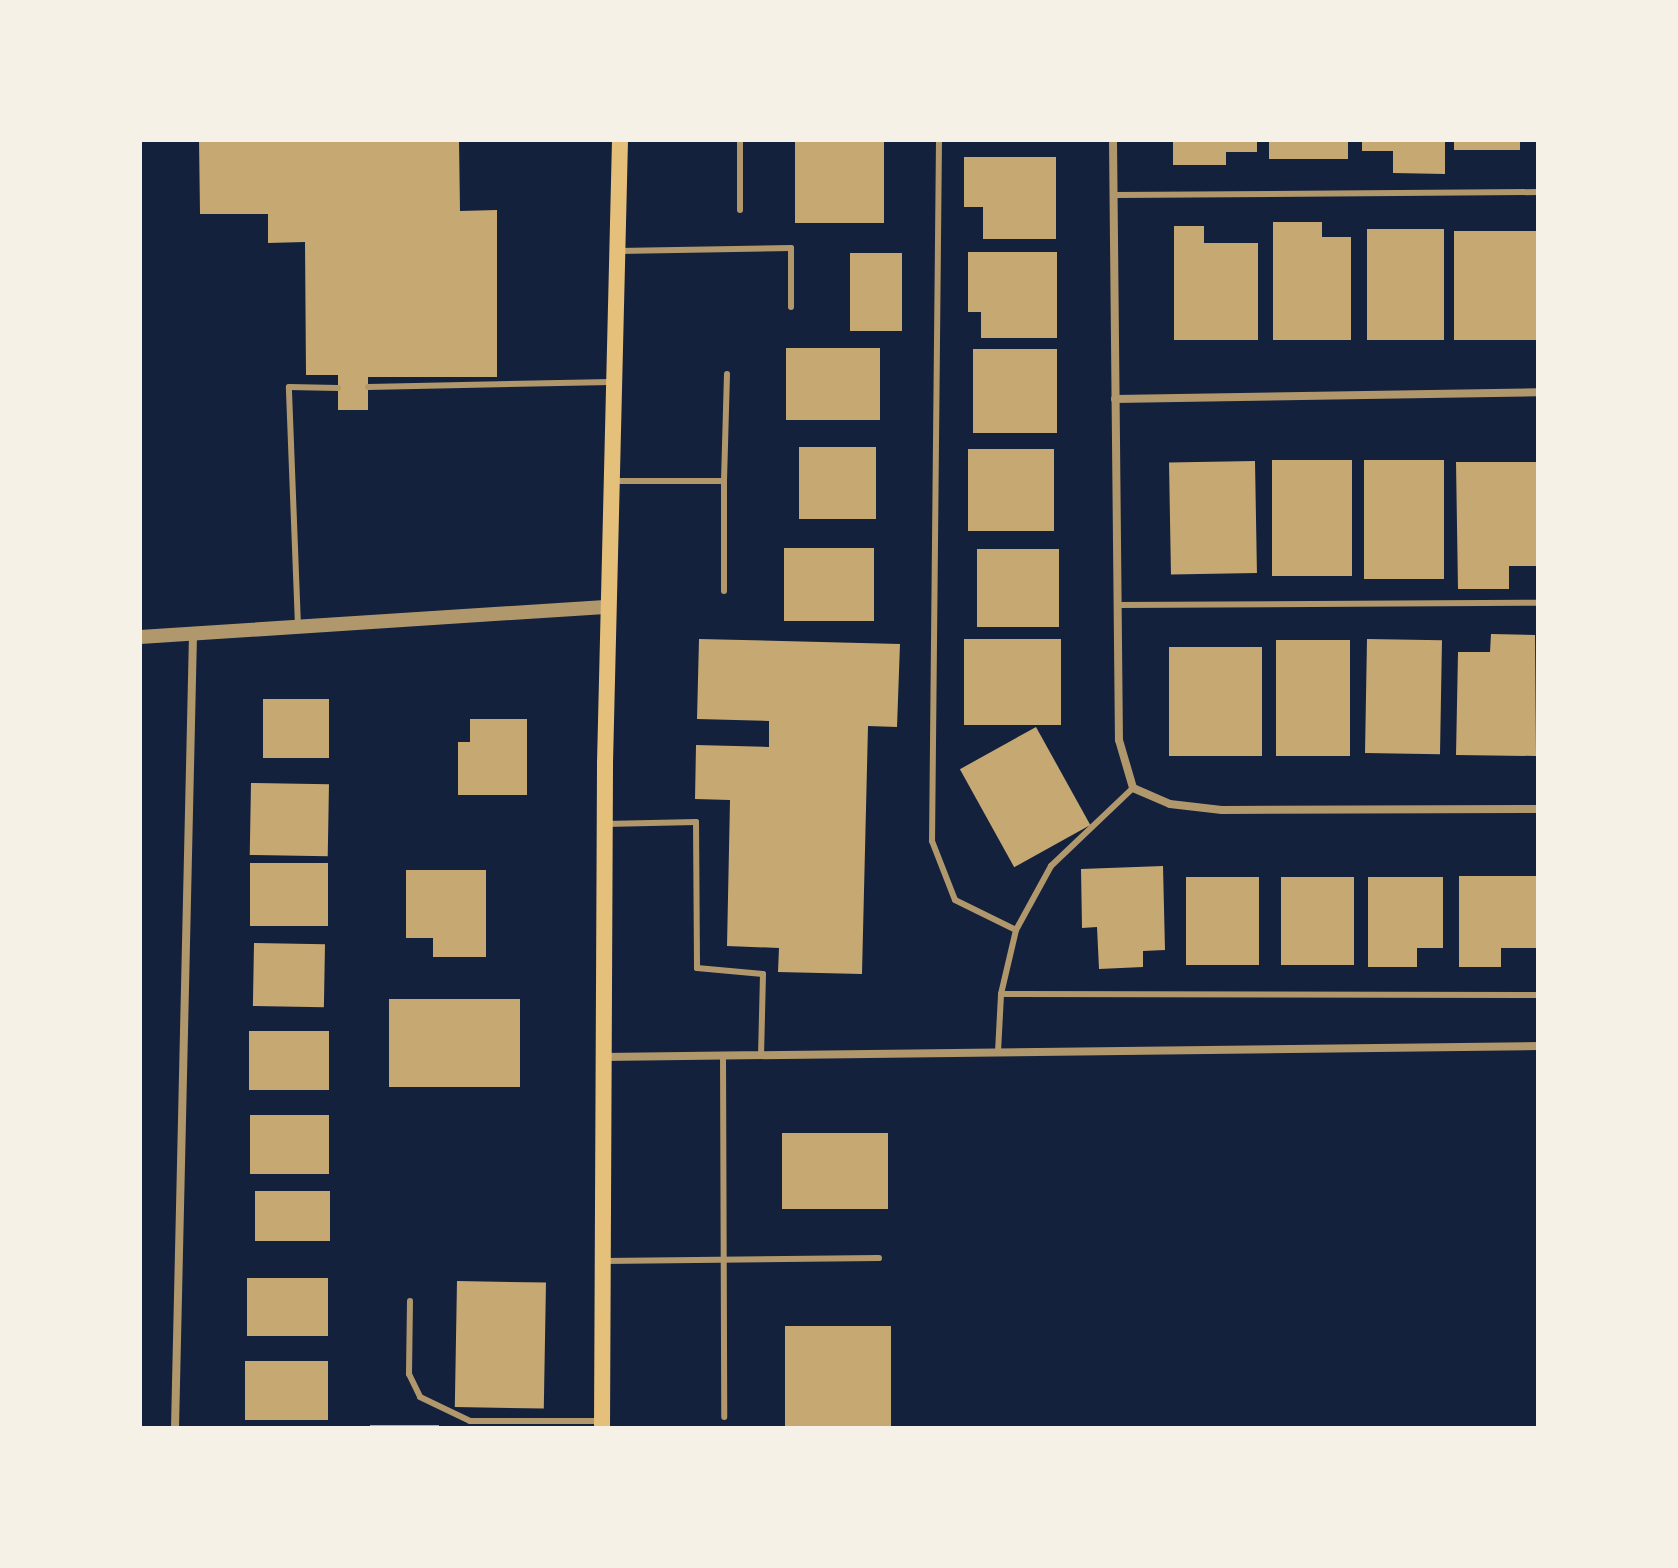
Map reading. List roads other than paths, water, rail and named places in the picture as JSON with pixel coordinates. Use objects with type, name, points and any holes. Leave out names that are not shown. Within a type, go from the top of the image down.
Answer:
[{"type":"main road","points":[[602,1424],[604,824],[620,140]]},
{"type":"street","points":[[1113,140],[1119,740],[1133,788],[1170,804],[1222,810],[1538,809]]},
{"type":"street","points":[[1115,399],[1538,392]]},
{"type":"street","points":[[140,637],[609,607]]},
{"type":"street","points":[[175,1428],[193,633]]},
{"type":"street","points":[[603,1057],[1538,1046]]},
{"type":"lane","points":[[740,140],[740,210]]},
{"type":"lane","points":[[939,140],[932,841],[955,900],[1016,930]]},
{"type":"lane","points":[[1114,195],[1538,192]]},
{"type":"lane","points":[[618,251],[791,248],[791,307]]},
{"type":"lane","points":[[724,591],[727,374]]},
{"type":"lane","points":[[368,387],[614,382]]},
{"type":"lane","points":[[298,626],[289,387],[338,388]]},
{"type":"lane","points":[[611,481],[724,481]]},
{"type":"lane","points":[[1118,605],[1538,603]]},
{"type":"lane","points":[[998,1052],[1001,994],[1016,930],[1051,866],[1133,788]]},
{"type":"lane","points":[[604,824],[696,822],[697,968],[763,974],[761,1055]]},
{"type":"lane","points":[[1001,994],[1538,995]]},
{"type":"lane","points":[[723,1055],[724,1417]]},
{"type":"lane","points":[[604,1261],[879,1258]]},
{"type":"lane","points":[[410,1301],[409,1374],[420,1397],[470,1421],[602,1424]]}]
